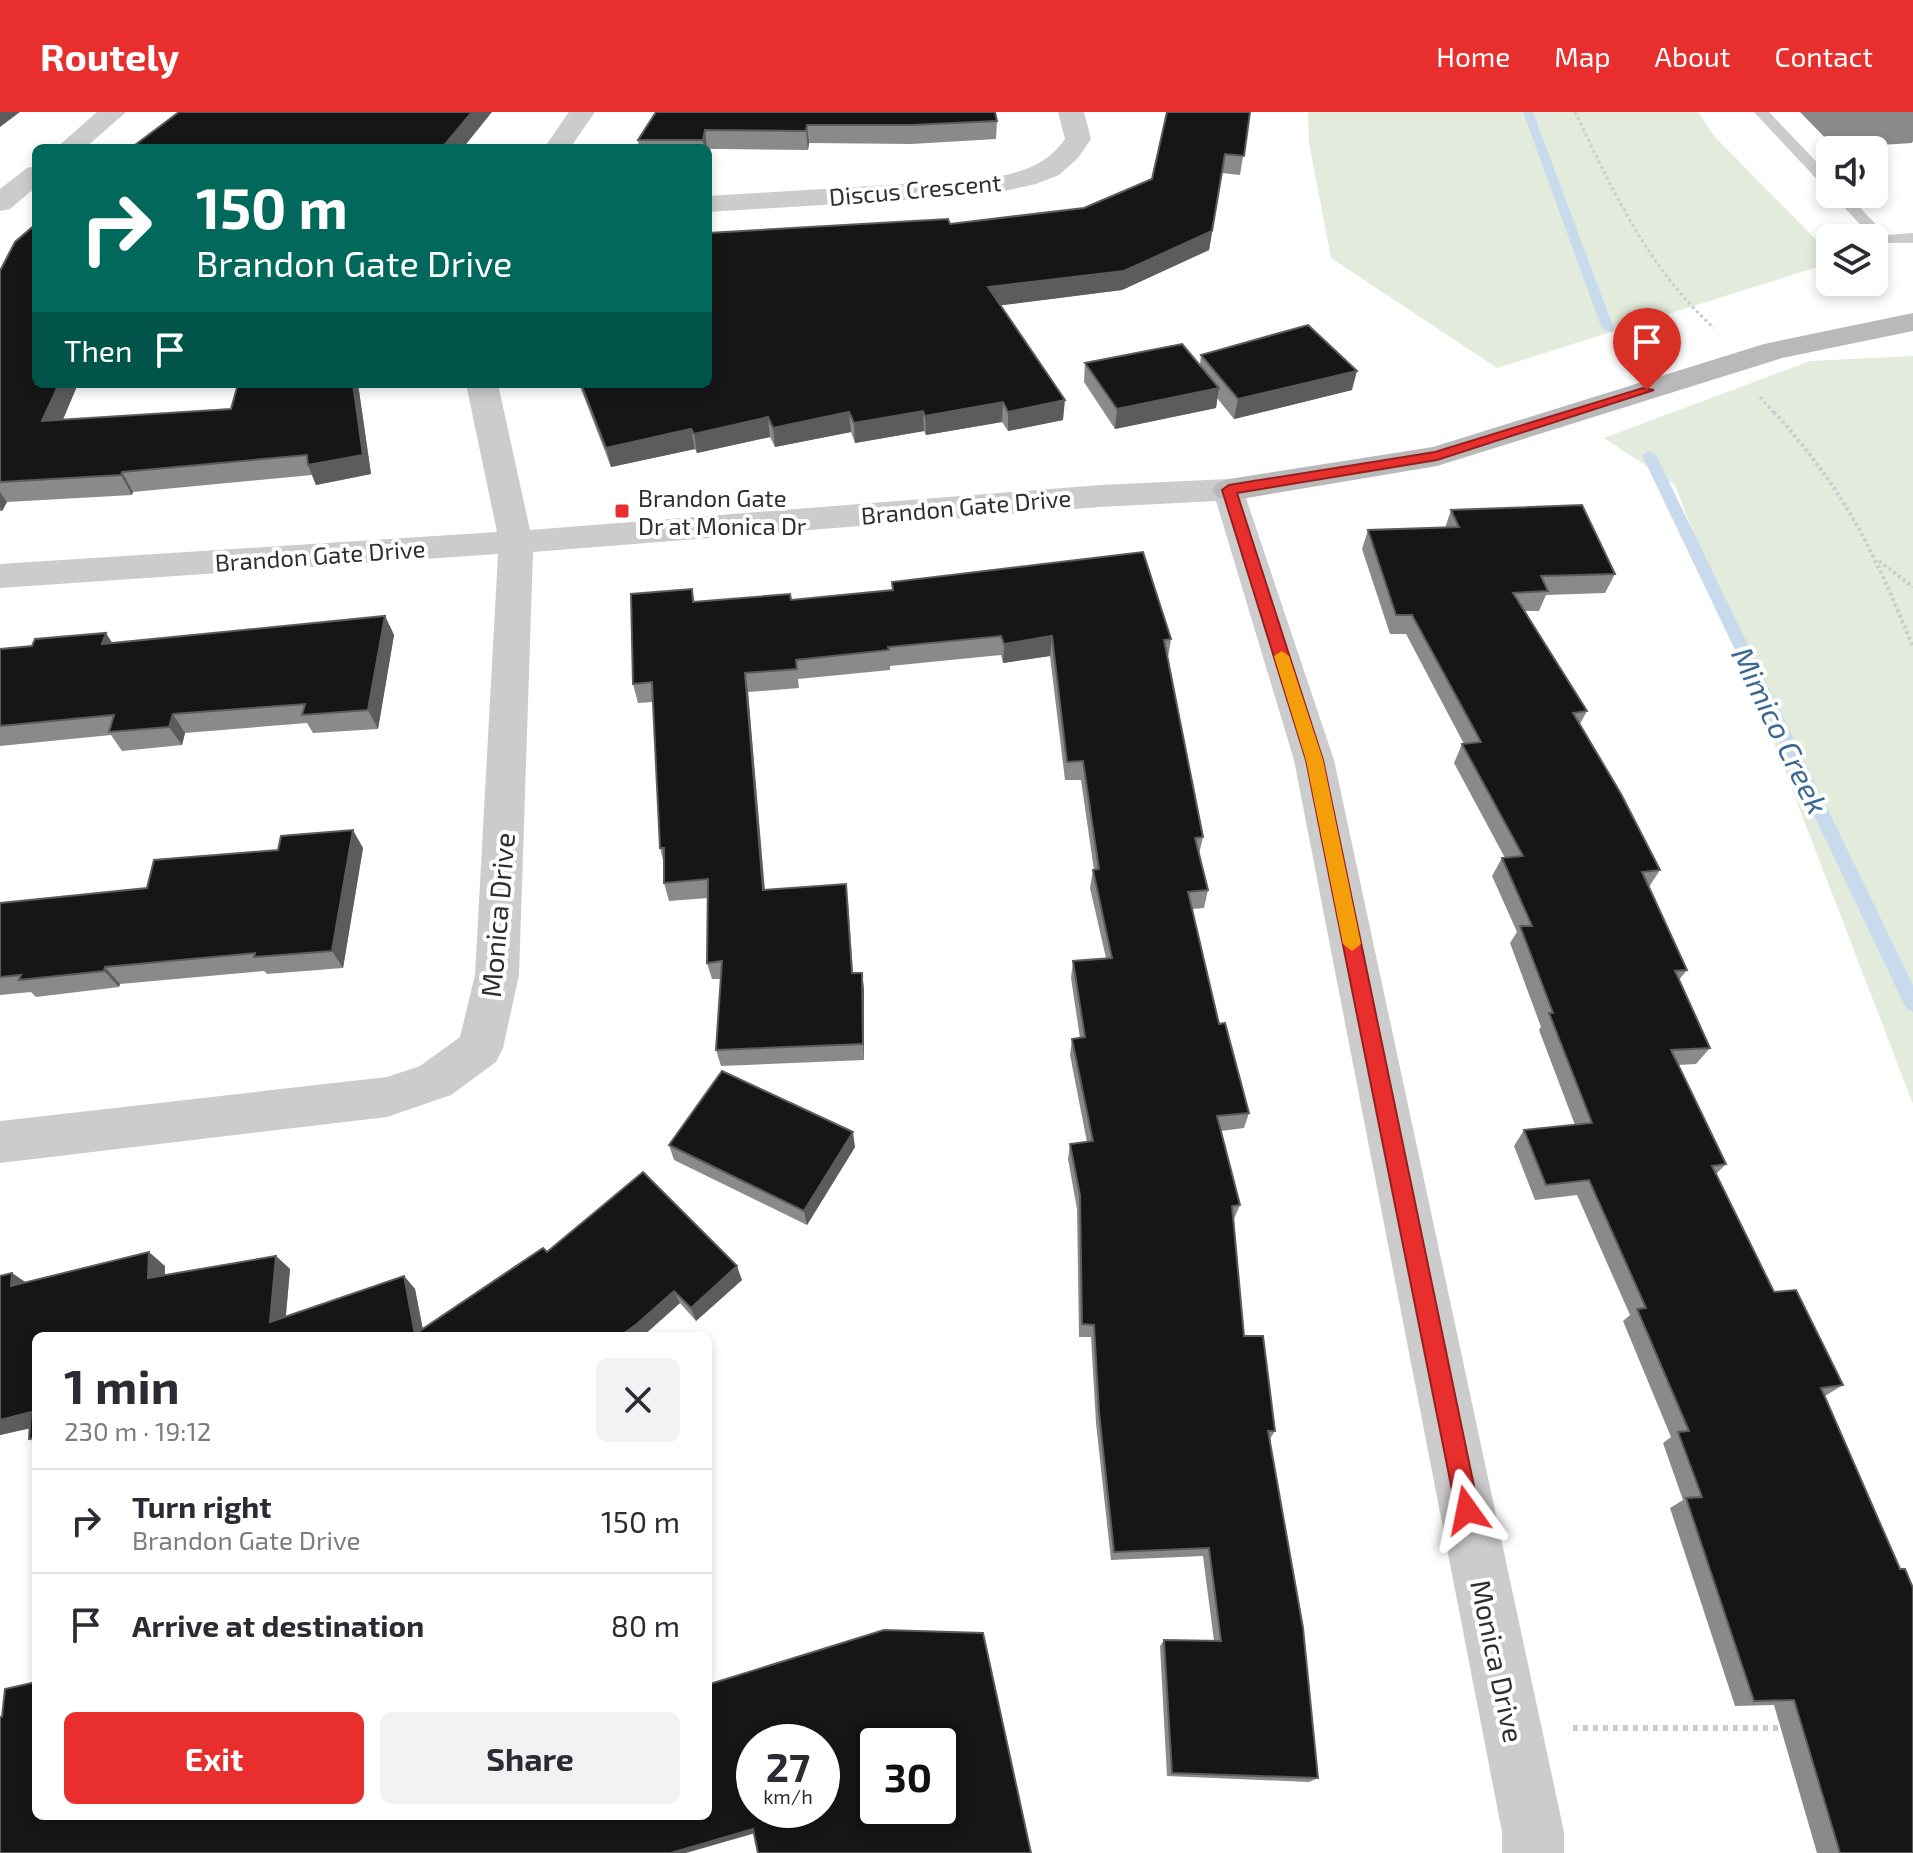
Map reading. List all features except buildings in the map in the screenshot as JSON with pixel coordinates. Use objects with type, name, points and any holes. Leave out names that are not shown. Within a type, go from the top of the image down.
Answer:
[{"type":"street","points":[[74,144],[113,112]]},
{"type":"street","points":[[560,144],[582,112]]},
{"type":"street","name":"Discus Crescent","points":[[712,204],[985,187],[1052,172],[1078,139],[1071,112]]},
{"type":"street","points":[[0,203],[32,177]]},
{"type":"street","name":"Brandon Gate Drive","points":[[0,576],[516,542],[1100,496],[1229,490],[1437,456],[1775,350],[1913,322]]},
{"type":"street","name":"Monica Drive","points":[[0,1142],[387,1097],[435,1081],[480,1048],[497,975],[516,542],[483,388]]},
{"type":"street","name":"Monica Drive","points":[[1229,490],[1314,760],[1533,1832],[1533,1853]]},
{"type":"lane","points":[[1761,112],[1816,170]]},
{"type":"lane","points":[[1852,208],[1882,240],[1913,238]]},
{"type":"path","points":[[1575,112],[1640,241],[1677,293],[1720,333]]},
{"type":"path","points":[[1755,393],[1802,444],[1843,498],[1877,559],[1913,647]]},
{"type":"path","points":[[1877,559],[1913,587]]},
{"type":"path","points":[[1512,1729],[1789,1728]]},
{"type":"green space","points":[[1308,112],[1698,112],[1715,137],[1816,240],[1816,267],[1497,368],[1331,258],[1309,143]]},
{"type":"green space","points":[[1913,356],[1913,1104],[1675,485],[1604,438],[1810,361]]},
{"type":"waterway","name":"Mimico Creek","points":[[1528,112],[1608,329]]},
{"type":"waterway","name":"Mimico Creek","points":[[1649,455],[1913,1004]]},
{"type":"slow traffic","points":[[1282,656],[1314,760],[1352,944]]},
{"type":"place","name":"Brandon Gate Dr at Monica Dr","points":[[622,511]]},
{"type":"route","points":[[1467,1510],[1314,760],[1229,490],[1364,465],[1437,456],[1647,390]]}]
